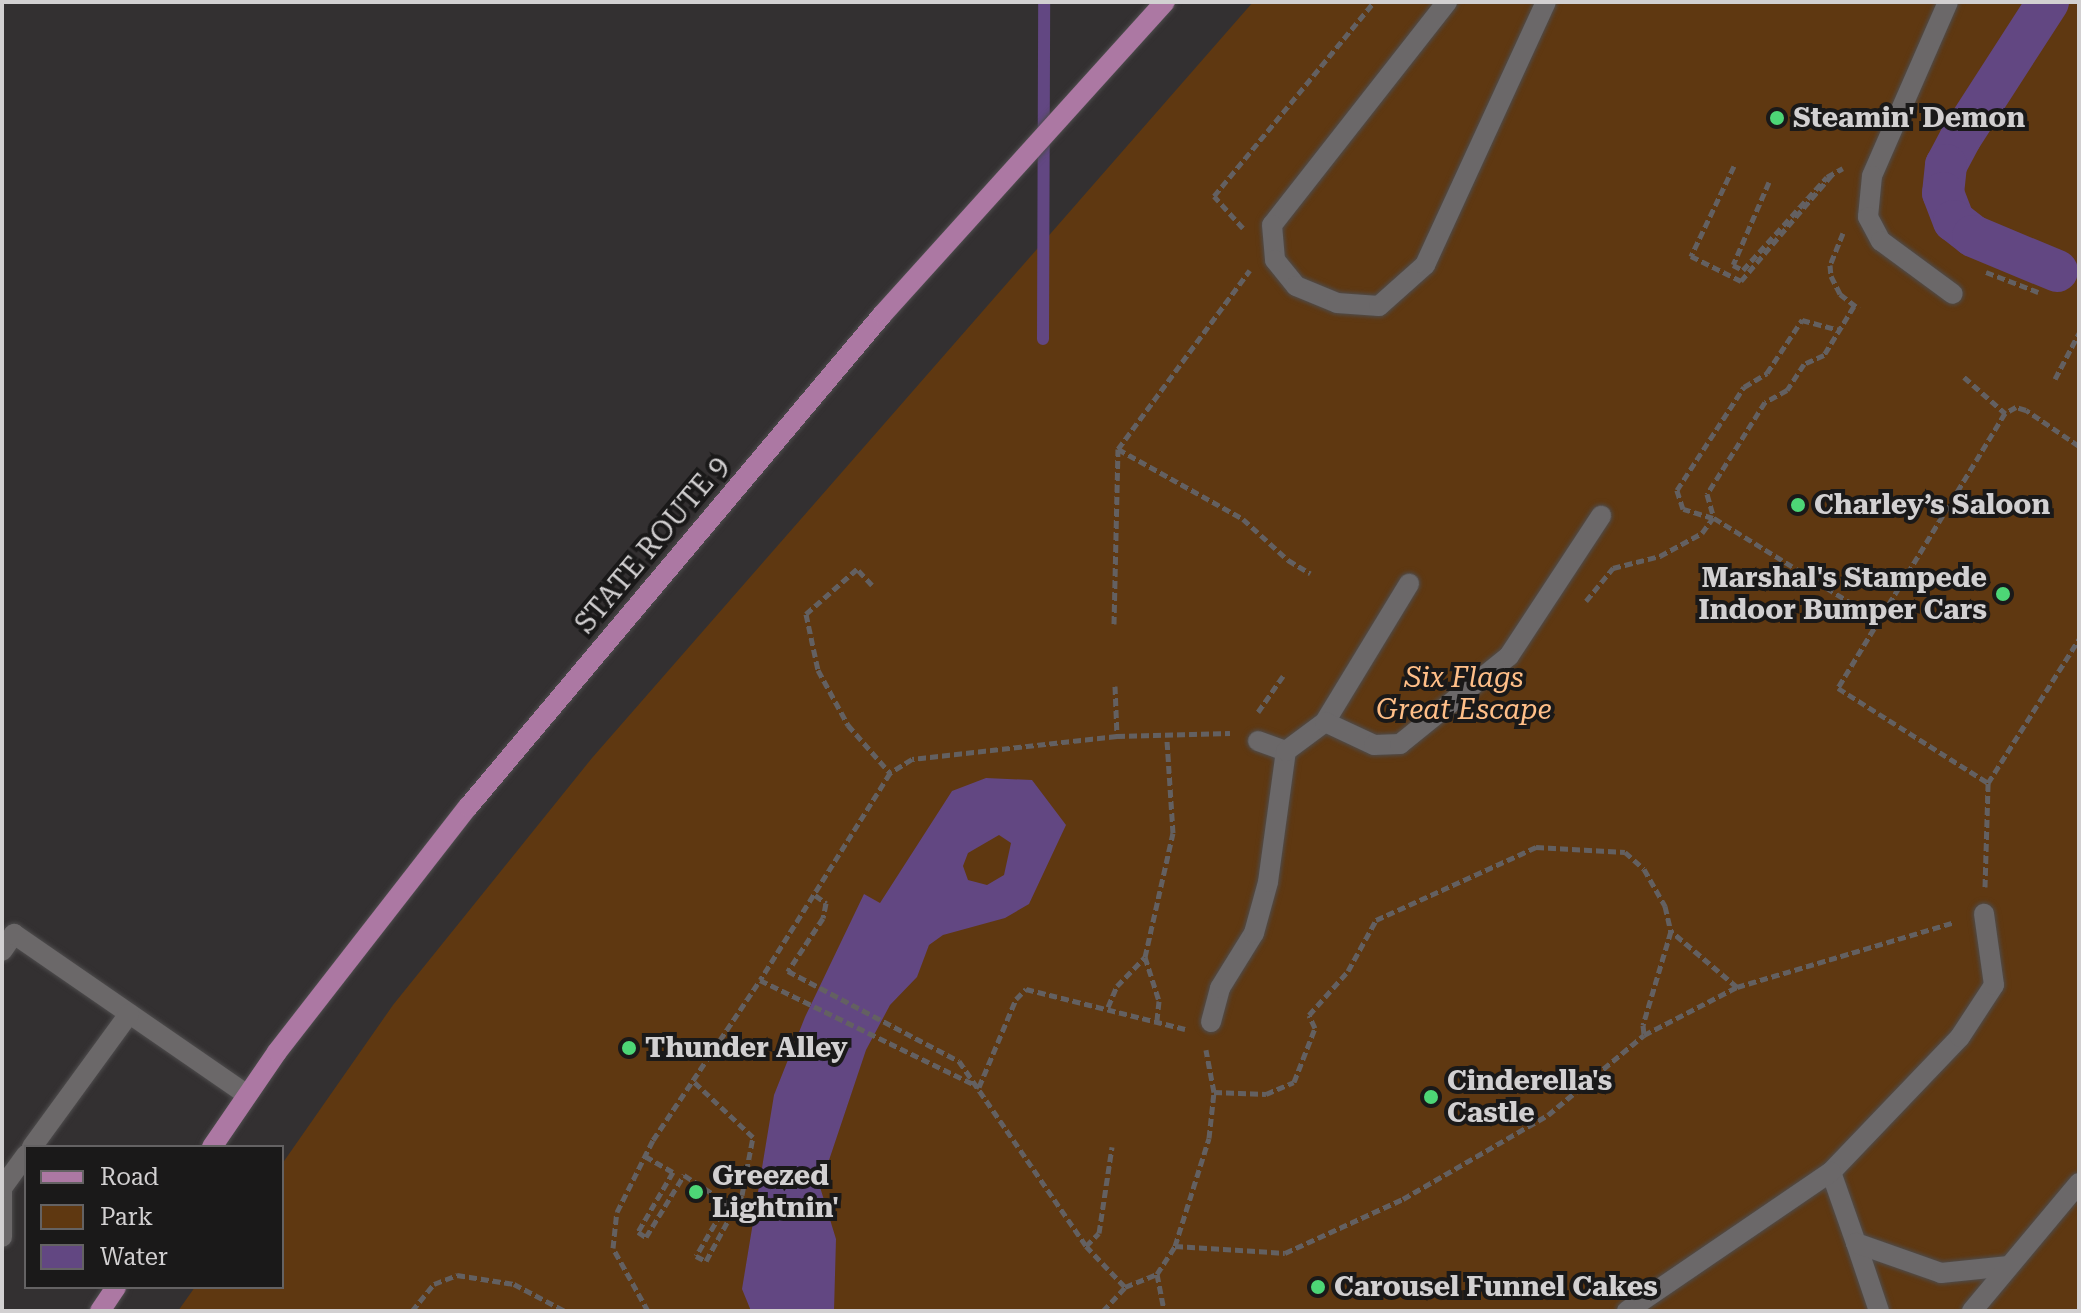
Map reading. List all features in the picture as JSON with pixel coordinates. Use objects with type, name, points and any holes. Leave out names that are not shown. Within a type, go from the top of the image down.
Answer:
[{"type":"main road","name":"STATE ROUTE 9","points":[[213,1145],[247,1095],[468,807],[882,315],[1165,2]]},
{"type":"main road","points":[[100,1311],[115,1289]]},
{"type":"lane","points":[[1447,2],[1272,225],[1275,260],[1296,286],[1337,303],[1379,306],[1425,265],[1546,2]]},
{"type":"lane","points":[[1948,2],[1872,176],[1868,217],[1881,241],[1953,294]]},
{"type":"lane","points":[[1325,722],[1374,745],[1400,744],[1509,656],[1601,516]]},
{"type":"lane","points":[[1206,1028],[1220,988],[1254,933],[1268,882],[1286,751],[1325,722],[1409,584]]},
{"type":"lane","points":[[1258,741],[1286,751]]},
{"type":"lane","points":[[1627,1311],[1831,1172],[1960,1037],[1994,985],[1984,914]]},
{"type":"lane","points":[[2,951],[14,934],[247,1095]]},
{"type":"lane","points":[[33,1145],[129,1014]]},
{"type":"lane","points":[[2,1237],[2,1188],[24,1158]]},
{"type":"lane","points":[[1831,1172],[1879,1311]]},
{"type":"lane","points":[[1972,1311],[2079,1183]]},
{"type":"lane","points":[[1856,1243],[1941,1273],[2009,1266]]},
{"type":"path","points":[[1214,196],[1374,2]]},
{"type":"path","points":[[1734,166],[1691,256],[1741,281],[1834,172],[1743,270],[1733,265],[1769,182]]},
{"type":"path","points":[[1114,624],[1118,449],[1255,263]]},
{"type":"path","points":[[1986,272],[2038,292]]},
{"type":"path","points":[[1714,518],[1707,494],[1765,402],[1787,390],[1804,364],[1824,355],[1854,306]]},
{"type":"path","points":[[1839,330],[1802,320],[1767,373],[1744,387],[1677,490],[1683,509],[1699,518],[1714,518],[1880,621]]},
{"type":"path","points":[[2055,379],[2079,333]]},
{"type":"path","points":[[1964,377],[2005,413]]},
{"type":"path","points":[[1988,783],[1838,688],[2005,413],[2016,407],[2026,410],[2079,446]]},
{"type":"path","points":[[1118,449],[1243,519],[1288,560],[1310,573]]},
{"type":"path","points":[[1586,601],[1613,568],[1660,556],[1702,533],[1714,518]]},
{"type":"path","points":[[872,585],[857,569],[806,614],[818,670],[848,725],[890,773]]},
{"type":"path","points":[[1175,1246],[1285,1253],[1403,1199],[1548,1115],[1644,1035],[1737,987],[1984,914],[1988,783],[2079,639]]},
{"type":"path","points":[[1256,714],[1283,676]]},
{"type":"path","points":[[1115,686],[1117,736]]},
{"type":"path","points":[[1233,733],[1244,724]]},
{"type":"path","points":[[648,1311],[613,1248],[617,1212],[645,1156],[692,1080],[815,895],[890,773],[912,759],[1117,736],[1167,739],[1233,733],[1258,741]]},
{"type":"path","points":[[1157,1020],[1159,1001],[1145,957],[1173,833],[1167,739]]},
{"type":"path","points":[[1214,1092],[1266,1094],[1294,1082],[1315,1028],[1309,1015],[1348,971],[1376,920],[1536,847],[1625,852],[1644,869],[1665,906],[1671,931],[1643,1025],[1644,1035]]},
{"type":"path","points":[[815,895],[826,903],[823,918],[788,971],[959,1061],[1086,1246],[1125,1287]]},
{"type":"path","points":[[1671,931],[1737,987]]},
{"type":"path","points":[[1108,1007],[1117,986],[1145,957]]},
{"type":"path","points":[[760,980],[873,1039],[979,1087]]},
{"type":"path","points":[[979,1087],[1016,999],[1026,989],[1157,1020],[1206,1028],[1214,1092],[1209,1138],[1175,1246],[1157,1274],[1125,1287],[1103,1311]]},
{"type":"path","points":[[645,1156],[673,1172],[638,1232],[646,1237],[684,1175],[727,1203],[696,1256],[706,1261],[742,1195],[753,1137],[692,1080]]},
{"type":"path","points":[[1086,1246],[1099,1233],[1112,1147]]},
{"type":"path","points":[[1157,1274],[1164,1311]]},
{"type":"path","points":[[412,1311],[434,1284],[457,1275],[514,1284],[564,1310]]},
{"type":"green space","name":"Six Flags Great Escape","points":[[1253,2],[2079,2],[2079,1311],[178,1311],[194,1289],[284,1289],[284,1161],[393,1005],[592,758]]},
{"type":"water","points":[[986,778],[1032,780],[1066,825],[1029,904],[1005,918],[943,935],[929,945],[917,977],[890,1005],[866,1050],[820,1187],[836,1239],[834,1311],[751,1311],[742,1289],[774,1095],[805,1017],[864,894],[880,903],[952,791]],"holes":[[[999,835],[1011,843],[1004,875],[987,885],[968,880],[963,866],[968,853]]]},
{"type":"waterway","points":[[1043,339],[1044,2]]},
{"type":"waterway","points":[[2048,2],[1961,137],[1946,165],[1943,193],[1954,221],[1973,236],[2057,271]]},
{"type":"place","name":"Steamin' Demon","points":[[1777,118]]},
{"type":"place","name":"Charley’s Saloon","points":[[1798,505]]},
{"type":"place","name":"Marshal's Stampede Indoor Bumper Cars","points":[[2003,594]]},
{"type":"place","name":"Thunder Alley","points":[[629,1048]]},
{"type":"place","name":"Cinderella's Castle","points":[[1431,1097]]},
{"type":"place","name":"Greezed Lightnin'","points":[[696,1192]]},
{"type":"place","name":"Carousel Funnel Cakes","points":[[1318,1287]]}]
